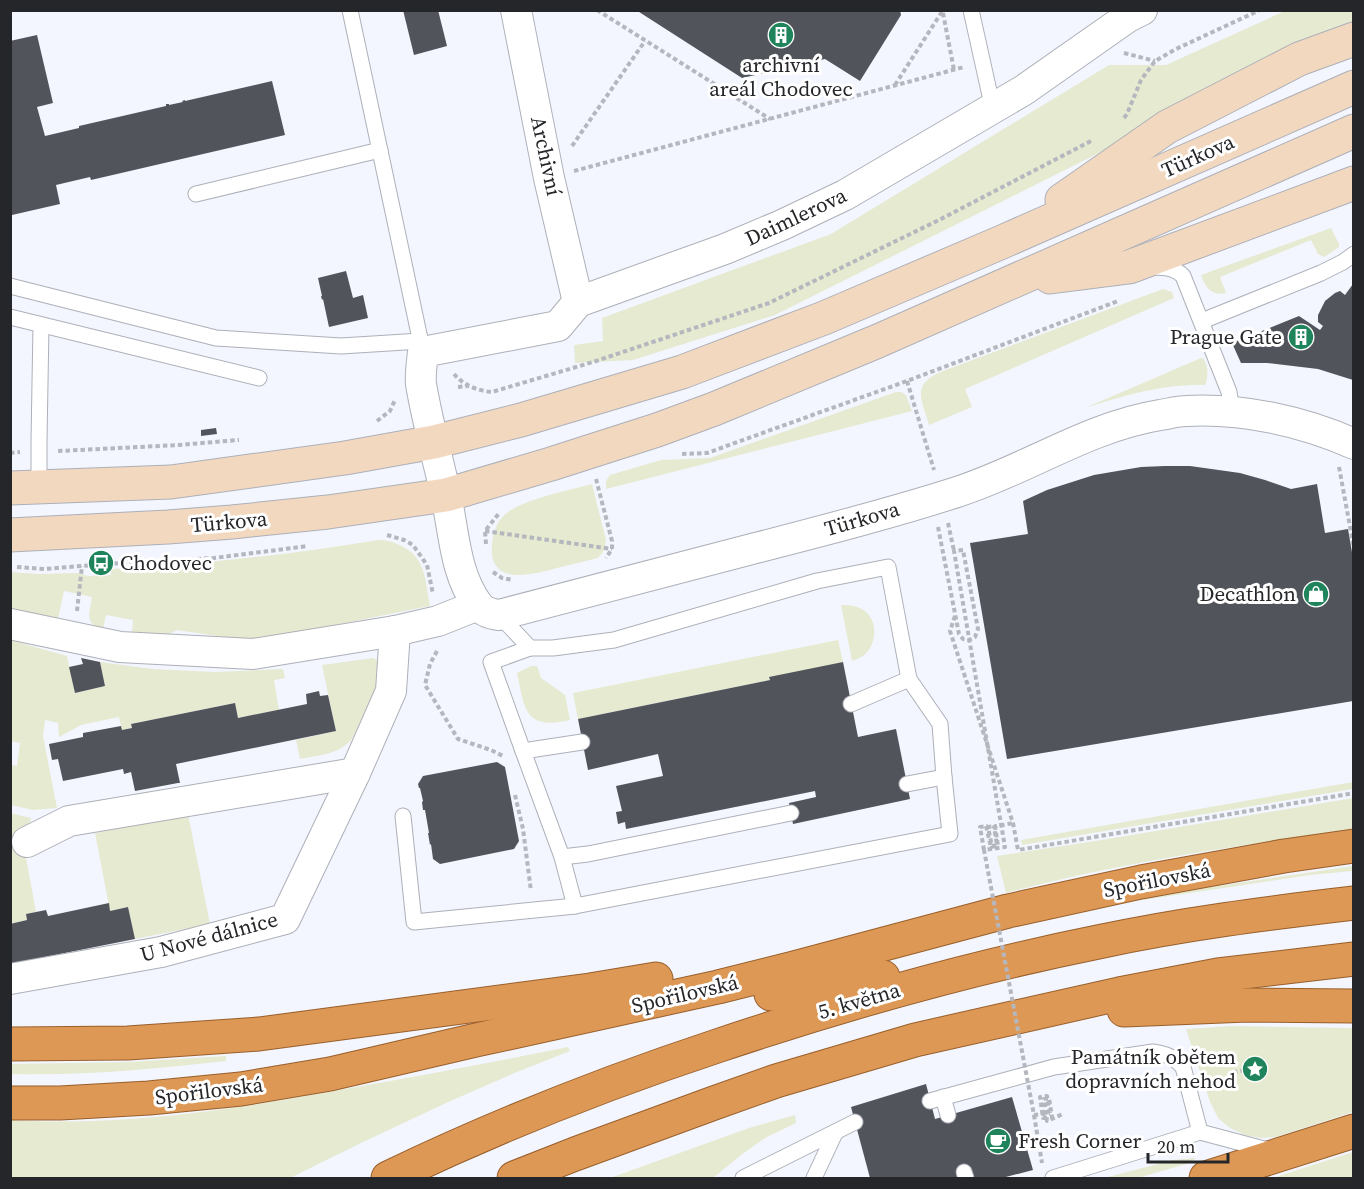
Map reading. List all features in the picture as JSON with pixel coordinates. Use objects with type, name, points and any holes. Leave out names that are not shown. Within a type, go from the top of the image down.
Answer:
[{"type":"highway","name":"Spořilovská","points":[[10,1103],[149,1098],[241,1089],[330,1074],[718,987],[1008,911],[1141,882],[1353,846]]},
{"type":"highway","name":"5. května","points":[[388,1179],[549,1107],[697,1052],[893,991],[1101,941],[1177,927],[1353,903]]},
{"type":"highway","points":[[10,1044],[147,1042],[259,1034],[590,990],[686,975],[1008,911]]},
{"type":"highway","points":[[330,1074],[478,1056],[785,991],[1037,955]]},
{"type":"highway","points":[[514,1179],[714,1102],[915,1040],[1119,994],[1218,975],[1353,959]]},
{"type":"highway","points":[[1032,1013],[1247,1005],[1353,1006]]},
{"type":"highway","points":[[1206,1179],[1353,1131]]},
{"type":"main road","points":[[1002,242],[1167,127],[1299,59],[1353,39]]},
{"type":"main road","name":"Türkova","points":[[10,535],[232,522],[328,512],[446,495],[657,430],[714,409],[878,341],[1012,282],[1203,176],[1353,87]]},
{"type":"main road","name":"Türkova","points":[[25,488],[171,482],[345,458],[434,442],[521,420],[682,372],[824,318],[1002,242],[1353,130]]},
{"type":"main road","points":[[1012,282],[1128,282],[1353,183]]},
{"type":"street","name":"Archivní","points":[[516,10],[549,178],[578,302]]},
{"type":"street","name":"Daimlerova","points":[[578,302],[725,249],[845,195],[1024,90],[1132,13]]},
{"type":"street","points":[[10,624],[120,647],[253,654],[395,631],[488,610],[466,583],[458,560],[421,382],[422,346],[558,326],[578,302]]},
{"type":"street","name":"Türkova","points":[[488,610],[805,535],[941,497],[971,487],[1103,429],[1140,418],[1185,411],[1232,411],[1282,420],[1324,433],[1346,452]]},
{"type":"street","name":"U Nové dálnice","points":[[10,980],[161,952],[285,919],[355,773],[391,691],[395,631]]},
{"type":"street","points":[[27,842],[69,821],[355,773]]},
{"type":"lane","points":[[10,286],[216,338],[341,346],[422,346],[350,10]]},
{"type":"lane","points":[[971,10],[993,109]]},
{"type":"lane","points":[[196,194],[380,150]]},
{"type":"lane","points":[[1202,321],[1321,273],[1353,254]]},
{"type":"lane","points":[[1128,282],[1171,268],[1184,276],[1229,392],[1232,411]]},
{"type":"lane","points":[[10,317],[259,378]]},
{"type":"lane","points":[[25,488],[39,452],[41,325]]},
{"type":"lane","points":[[403,816],[414,922],[575,906],[950,834],[940,724],[909,679],[888,567],[817,581],[614,640],[554,648],[530,648],[491,662],[562,857],[575,906]]},
{"type":"lane","points":[[488,610],[530,648]]},
{"type":"lane","points":[[851,704],[909,679]]},
{"type":"lane","points":[[523,751],[582,742]]},
{"type":"lane","points":[[907,784],[944,777]]},
{"type":"lane","points":[[562,857],[588,854],[791,813]]},
{"type":"lane","points":[[948,1115],[936,1099],[1054,1067],[1153,1052],[1165,1053],[1176,1058],[1183,1067],[1200,1131]]},
{"type":"lane","points":[[743,1179],[855,1122]]},
{"type":"lane","points":[[1048,1173],[1200,1131],[1264,1149],[1287,1149],[1307,1145]]},
{"type":"lane","points":[[814,1179],[835,1133]]},
{"type":"path","points":[[597,10],[771,119]]},
{"type":"path","points":[[1121,121],[1127,114],[1141,80],[1155,61],[1260,10]]},
{"type":"path","points":[[943,11],[954,70]]},
{"type":"path","points":[[894,86],[943,11]]},
{"type":"path","points":[[549,178],[645,40]]},
{"type":"path","points":[[549,178],[982,62]]},
{"type":"path","points":[[422,346],[448,366],[459,380],[484,392],[492,392],[593,362],[769,303],[939,220],[1095,139]]},
{"type":"path","points":[[672,455],[707,453],[908,381],[1128,282]]},
{"type":"path","points":[[908,381],[936,477]]},
{"type":"path","points":[[458,387],[470,386]]},
{"type":"path","points":[[374,423],[390,411],[397,397]]},
{"type":"path","points":[[39,452],[239,440]]},
{"type":"path","points":[[1346,452],[1353,548]]},
{"type":"path","points":[[595,476],[612,540],[612,549],[607,558],[599,564]]},
{"type":"path","points":[[506,507],[496,515],[485,531],[612,549]]},
{"type":"path","points":[[941,519],[938,527],[958,634],[963,639],[969,640],[975,637],[978,629],[963,550],[954,551]]},
{"type":"path","points":[[949,528],[1005,847],[984,850]]},
{"type":"path","points":[[379,534],[392,536],[412,545],[428,565],[434,598]]},
{"type":"path","points":[[10,566],[50,568],[106,564]]},
{"type":"path","points":[[75,638],[82,567]]},
{"type":"path","points":[[497,576],[522,582]]},
{"type":"path","points":[[955,616],[950,631],[1013,823],[1018,850],[1353,793]]},
{"type":"path","points":[[439,645],[430,664],[425,685],[458,739],[503,756],[507,765]]},
{"type":"path","points":[[512,785],[523,829],[534,910]]},
{"type":"path","points":[[986,826],[991,847],[998,846],[997,836],[995,826],[988,827],[992,846],[997,845],[994,827],[1004,825],[1013,823]]},
{"type":"path","points":[[1000,824],[980,827],[1034,1116],[1048,1173]]},
{"type":"path","points":[[1191,1096],[1228,1080],[1235,1072],[1250,1069]]},
{"type":"path","points":[[1034,1116],[1050,1113],[1048,1104],[1047,1096],[1040,1097],[1043,1118],[1052,1117],[1049,1098],[1044,1099],[1045,1110],[1047,1121],[1064,1114]]},
{"type":"green space","points":[[1285,11],[1353,11],[1353,26],[775,315],[633,360],[575,363],[574,345],[603,341],[602,318],[831,234],[1109,65],[1166,65]]},
{"type":"green space","points":[[1331,228],[1339,247],[1324,257],[1318,254],[1311,240],[1220,277],[1226,293],[1213,292],[1207,287],[1201,275]]},
{"type":"green space","points":[[1163,289],[1172,292],[1174,298],[965,389],[972,407],[929,425],[921,393],[926,381],[933,376]]},
{"type":"green space","points":[[1201,358],[1204,359],[1207,369],[1205,385],[1159,388],[1085,408]]},
{"type":"green space","points":[[896,392],[906,395],[912,411],[606,489],[606,481],[610,475],[661,460],[710,458]]},
{"type":"green space","points":[[592,484],[606,540],[604,550],[598,558],[524,575],[513,575],[497,567],[493,558],[492,544],[495,530],[504,515],[516,507],[537,499]]},
{"type":"green space","points":[[378,540],[395,543],[407,549],[419,561],[425,577],[430,606],[270,638],[237,639],[177,630],[167,635],[141,635],[132,632],[133,620],[106,615],[103,629],[90,621],[92,597],[64,591],[58,619],[11,609],[10,572],[111,575],[111,569],[245,558]]},
{"type":"green space","points":[[841,605],[862,609],[874,625],[874,637],[870,649],[866,654],[852,661]]},
{"type":"green space","points":[[10,640],[67,656],[75,693],[105,686],[100,662],[152,669],[215,672],[283,669],[285,678],[274,680],[279,710],[238,718],[234,703],[131,724],[132,728],[122,730],[119,717],[81,725],[59,737],[58,723],[45,720],[43,736],[57,808],[33,810],[11,805],[11,765],[17,766],[20,743],[11,741]]},
{"type":"green space","points":[[838,640],[843,662],[770,680],[578,719],[573,693]]},
{"type":"green space","points":[[373,658],[382,663],[384,672],[352,739],[334,751],[300,759],[296,740],[336,731],[322,665]]},
{"type":"green space","points":[[531,666],[537,666],[541,678],[565,695],[570,720],[544,722],[536,720],[530,714],[522,698],[517,673]]},
{"type":"green space","points":[[1353,782],[1353,789],[1022,845],[1021,840]]},
{"type":"green space","points":[[1353,798],[1353,829],[1135,864],[1006,893],[997,856],[1102,840]]},
{"type":"green space","points":[[10,813],[31,818],[27,838],[11,841]]},
{"type":"green space","points":[[188,814],[210,924],[135,939],[128,907],[110,911],[95,833]]},
{"type":"green space","points":[[24,847],[36,912],[26,914],[27,920],[11,924],[11,849]]},
{"type":"green space","points":[[1353,866],[1353,871],[1310,875],[1136,901],[1211,887]]},
{"type":"green space","points":[[1232,1026],[1353,1028],[1353,1112],[1276,1137],[1260,1138],[1245,1135],[1230,1128],[1218,1118],[1210,1102],[1186,1029]]},
{"type":"green space","points":[[568,1047],[570,1051],[446,1103],[290,1178],[11,1178],[11,1120],[95,1121],[179,1115],[373,1084]]},
{"type":"green space","points":[[226,1056],[226,1061],[146,1069],[65,1074],[11,1074],[11,1064],[129,1062]]},
{"type":"green space","points":[[795,1115],[796,1123],[765,1138],[713,1178],[610,1178],[749,1128]]},
{"type":"green space","points":[[1353,1152],[1353,1178],[1273,1178]]},
{"type":"green space","points":[[1195,1158],[1193,1162],[1138,1178],[1104,1178],[1173,1160]]},
{"type":"building","points":[[403,10],[438,10],[447,46],[414,55]]},
{"type":"building","name":"archivní areál Chodovec","points":[[636,10],[900,10],[901,15],[860,81],[825,59],[742,78]]},
{"type":"building","points":[[37,35],[53,103],[37,107],[45,136],[166,106],[166,104],[272,81],[285,135],[91,180],[90,177],[56,185],[60,204],[12,215],[10,208],[10,41]]},
{"type":"building","points":[[346,271],[353,298],[363,295],[368,318],[329,327],[318,278]]},
{"type":"building","name":"Prague Gate","points":[[1353,284],[1353,380],[1318,369],[1267,363],[1241,363],[1232,343],[1299,316],[1320,330],[1323,326],[1318,322],[1318,315],[1325,301],[1340,291],[1345,295]]},
{"type":"building","points":[[216,428],[217,434],[201,436],[201,430]]},
{"type":"building","points":[[1190,466],[1240,473],[1291,489],[1317,484],[1325,533],[1348,529],[1353,558],[1353,701],[1007,759],[970,543],[1028,534],[1023,501],[1047,490],[1094,475],[1141,467]]},
{"type":"building","points":[[81,658],[100,662],[105,686],[75,693],[69,667],[83,664]]},
{"type":"building","points":[[843,662],[858,737],[896,729],[910,799],[793,824],[789,803],[816,797],[815,791],[626,829],[625,822],[618,824],[616,812],[622,811],[616,786],[663,776],[658,754],[588,770],[578,719],[770,680],[769,677]]},
{"type":"building","points":[[319,691],[320,696],[328,695],[336,731],[176,764],[180,783],[135,791],[131,772],[124,774],[123,769],[63,781],[58,759],[52,760],[49,744],[83,737],[83,733],[121,726],[122,730],[132,728],[131,724],[235,703],[238,718],[307,704],[306,694]]},
{"type":"building","points":[[497,762],[505,767],[519,841],[514,849],[440,864],[433,859],[418,784],[423,776]]},
{"type":"building","points":[[109,903],[110,911],[128,907],[135,939],[10,964],[10,924],[27,920],[26,914],[46,910],[48,916]]},
{"type":"building","points":[[926,1084],[935,1119],[1012,1097],[1033,1170],[1002,1178],[870,1178],[851,1107]]},
{"type":"place","name":"archivní areál Chodovec","points":[[781,35]]},
{"type":"place","name":"Prague Gate","points":[[1301,337]]},
{"type":"place","name":"Chodovec","points":[[101,563]]},
{"type":"place","name":"Decathlon","points":[[1316,594]]},
{"type":"place","name":"Památník obětem dopravních nehod","points":[[1255,1069]]},
{"type":"place","name":"Fresh Corner","points":[[998,1141]]}]
